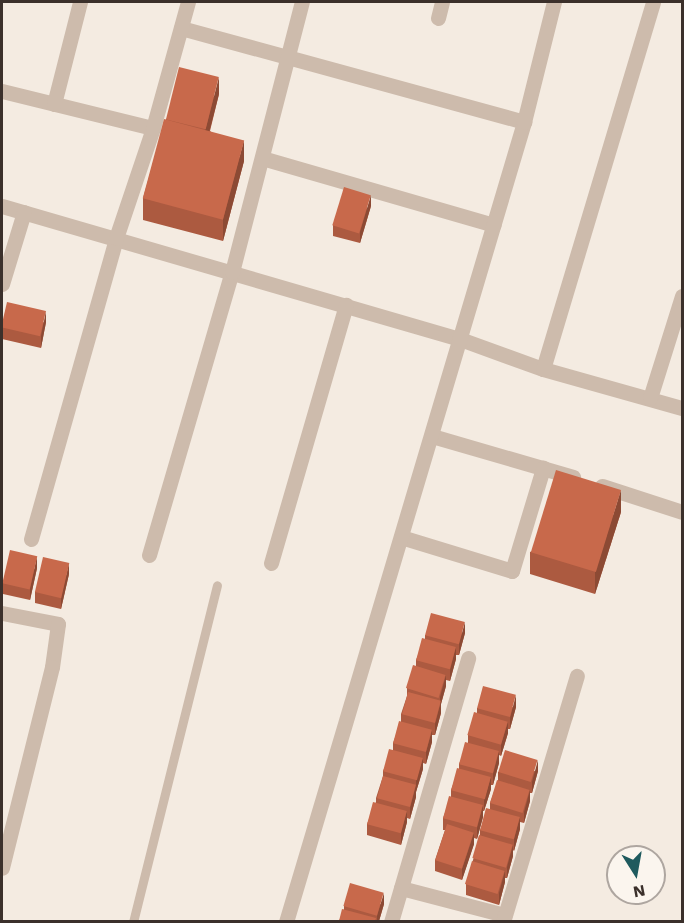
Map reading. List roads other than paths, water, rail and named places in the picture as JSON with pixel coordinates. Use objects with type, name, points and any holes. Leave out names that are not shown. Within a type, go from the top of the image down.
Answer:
[{"type":"street","points":[[54,104],[80,2]]},
{"type":"street","points":[[31,540],[117,238],[153,128],[188,2]]},
{"type":"street","points":[[149,555],[232,272],[302,2]]},
{"type":"street","points":[[438,18],[442,2]]},
{"type":"street","points":[[286,921],[494,225],[524,122],[554,2]]},
{"type":"street","points":[[543,369],[653,2]]},
{"type":"street","points":[[181,28],[524,122]]},
{"type":"street","points":[[2,91],[153,128]]},
{"type":"street","points":[[262,158],[494,225]]},
{"type":"street","points":[[2,206],[346,305],[460,339],[543,369],[682,408]]},
{"type":"street","points":[[2,284],[24,212]]},
{"type":"street","points":[[650,398],[682,296]]},
{"type":"street","points":[[271,563],[346,305]]},
{"type":"street","points":[[432,436],[682,512]]},
{"type":"street","points":[[401,537],[512,571],[543,468]]},
{"type":"street","points":[[2,614],[58,624],[52,668],[2,868]]},
{"type":"street","points":[[391,921],[468,658]]},
{"type":"street","points":[[401,888],[504,918],[577,676]]},
{"type":"lane","points":[[133,921],[217,585]]}]
